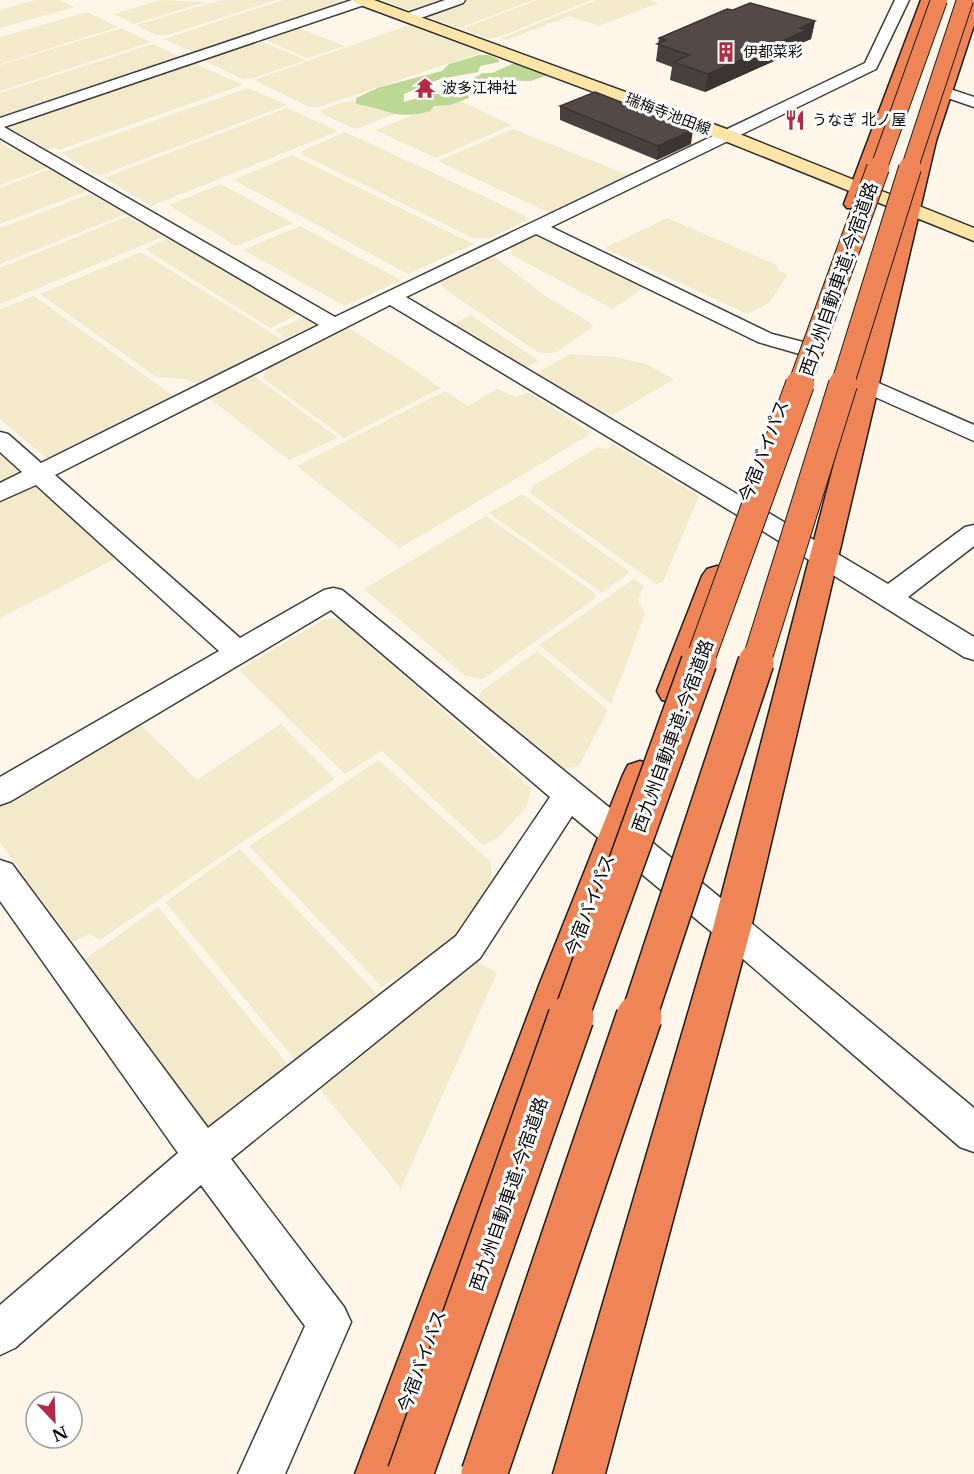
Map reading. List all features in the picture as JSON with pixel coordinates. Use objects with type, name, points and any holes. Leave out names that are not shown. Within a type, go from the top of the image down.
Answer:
[{"type":"highway","name":"今宿バイパス","points":[[381,1474],[556,994],[803,349],[928,0]]},
{"type":"highway","name":"西九州自動車道;今宿道路","points":[[410,1474],[566,1030],[939,0]]},
{"type":"highway","name":"西九州自動車道;今宿道路","points":[[484,1474],[627,1053],[766,632],[916,148],[968,1]]},
{"type":"highway","points":[[579,1474],[732,928],[865,384],[911,211],[927,141],[970,14],[968,1]]},
{"type":"main road","name":"瑞梅寺池田線","points":[[361,0],[726,135],[974,235]]},
{"type":"street","points":[[0,123],[361,0]]},
{"type":"street","points":[[410,17],[458,0]]},
{"type":"street","points":[[0,494],[391,297],[872,66],[902,0]]},
{"type":"street","points":[[944,92],[974,102]]},
{"type":"street","points":[[0,131],[336,326]]},
{"type":"street","points":[[538,228],[765,338],[803,349]]},
{"type":"street","points":[[391,297],[743,507],[974,650]]},
{"type":"street","points":[[865,384],[974,434]]},
{"type":"street","points":[[0,439],[238,652]]},
{"type":"street","points":[[888,598],[974,533]]},
{"type":"street","points":[[0,792],[333,597],[617,836],[732,928],[974,1133]]},
{"type":"street","points":[[0,1333],[204,1156],[468,947],[569,795]]},
{"type":"street","points":[[0,874],[328,1323],[261,1474]]},
{"type":"shaded area","points":[[36,0],[59,0],[75,7],[0,28],[0,10]]},
{"type":"shaded area","points":[[160,0],[207,2],[134,24],[114,14]]},
{"type":"shaded area","points":[[221,0],[276,0],[168,35],[156,35],[136,25]]},
{"type":"shaded area","points":[[283,0],[342,0],[343,4],[195,53],[164,39]]},
{"type":"shaded area","points":[[382,0],[450,0],[412,12]]},
{"type":"shaded area","points":[[468,0],[533,0],[460,28],[425,16]]},
{"type":"shaded area","points":[[537,0],[591,0],[499,37],[488,39],[462,29]]},
{"type":"shaded area","points":[[597,0],[649,0],[658,3],[599,26],[570,16],[507,40],[501,38]]},
{"type":"shaded area","points":[[87,12],[118,27],[0,64],[0,37]]},
{"type":"shaded area","points":[[409,25],[483,52],[319,107],[309,107],[254,80]]},
{"type":"shaded area","points":[[296,27],[345,46],[307,58],[261,38]]},
{"type":"shaded area","points":[[121,28],[151,42],[0,91],[0,65]]},
{"type":"shaded area","points":[[258,40],[306,60],[250,79],[243,79],[200,59]]},
{"type":"shaded area","points":[[153,44],[183,58],[0,118],[0,93]]},
{"type":"shaded area","points":[[192,62],[243,85],[59,150],[55,148],[48,150],[3,124]]},
{"type":"shaded area","points":[[248,88],[287,105],[99,176],[61,153]]},
{"type":"shaded area","points":[[455,99],[512,125],[436,158],[375,130]]},
{"type":"shaded area","points":[[354,101],[395,114],[356,129],[324,115],[321,110]]},
{"type":"shaded area","points":[[287,108],[338,131],[151,206],[104,178]]},
{"type":"shaded area","points":[[513,129],[628,175],[550,213],[438,161]]},
{"type":"shaded area","points":[[345,132],[530,219],[490,238],[473,238],[303,155],[302,151]]},
{"type":"shaded area","points":[[0,142],[15,151],[21,150],[51,166],[0,185]]},
{"type":"shaded area","points":[[292,155],[474,244],[408,274],[234,180]]},
{"type":"shaded area","points":[[52,168],[87,188],[85,192],[0,224],[0,188]]},
{"type":"shaded area","points":[[221,184],[293,223],[236,246],[169,205]]},
{"type":"shaded area","points":[[90,194],[126,214],[0,264],[0,228]]},
{"type":"shaded area","points":[[128,216],[165,236],[0,304],[0,268]]},
{"type":"shaded area","points":[[667,218],[777,265],[777,270],[788,274],[770,302],[747,314],[605,248]]},
{"type":"shaded area","points":[[300,226],[401,280],[345,306],[243,250]]},
{"type":"shaded area","points":[[538,232],[643,282],[642,289],[613,309],[512,255],[511,246]]},
{"type":"shaded area","points":[[171,237],[300,314],[270,328],[145,249]]},
{"type":"shaded area","points":[[141,252],[283,340],[276,346],[197,384],[184,379],[156,377],[40,294]]},
{"type":"shaded area","points":[[491,254],[544,295],[591,323],[593,327],[555,353],[539,353],[445,289],[438,281]]},
{"type":"shaded area","points":[[34,296],[175,397],[51,462],[0,419],[0,309]]},
{"type":"shaded area","points":[[471,315],[539,361],[520,371],[446,327]]},
{"type":"shaded area","points":[[303,318],[315,325],[314,329],[290,341],[275,330]]},
{"type":"shaded area","points":[[347,327],[441,388],[344,438],[263,378],[269,365]]},
{"type":"shaded area","points":[[570,354],[615,357],[646,364],[674,379],[613,415],[594,413],[532,376]]},
{"type":"shaded area","points":[[252,374],[338,438],[289,460],[210,399],[213,394]]},
{"type":"shaded area","points":[[497,389],[516,397],[528,392],[588,431],[589,435],[400,548],[297,466],[445,391],[468,406]]},
{"type":"shaded area","points":[[613,444],[699,496],[663,582],[656,584],[530,493],[533,486],[598,447],[607,449]]},
{"type":"shaded area","points":[[0,449],[28,472],[0,485]]},
{"type":"shaded area","points":[[39,482],[119,557],[0,618],[0,501]]},
{"type":"shaded area","points":[[522,494],[630,572],[602,593],[489,513]]},
{"type":"shaded area","points":[[486,516],[595,593],[596,598],[483,679],[465,676],[364,589]]},
{"type":"shaded area","points":[[634,579],[644,586],[638,600],[645,614],[611,704],[539,645]]},
{"type":"shaded area","points":[[338,618],[531,788],[527,806],[498,838],[483,845],[382,751],[345,774],[239,670],[323,620]]},
{"type":"shaded area","points":[[537,651],[608,710],[579,766],[564,770],[478,701],[481,691]]},
{"type":"shaded area","points":[[281,724],[335,779],[100,940],[90,934],[73,942],[0,843],[0,807],[141,725],[197,780]]},
{"type":"shaded area","points":[[379,760],[490,861],[493,878],[461,929],[420,963],[382,987],[249,846]]},
{"type":"shaded area","points":[[240,849],[378,995],[295,1060],[165,902]]},
{"type":"shaded area","points":[[158,907],[289,1066],[205,1128],[82,961]]},
{"type":"shaded area","points":[[478,962],[497,973],[401,1188],[317,1086]]},
{"type":"green space","points":[[479,55],[489,55],[498,59],[499,62],[480,66],[478,72],[440,79],[404,94],[404,102],[461,85],[483,73],[492,73],[512,64],[522,63],[546,72],[545,76],[531,81],[496,80],[493,88],[468,93],[469,98],[450,105],[434,106],[430,111],[418,114],[392,113],[356,104],[356,98],[380,87],[442,71],[449,64]]},
{"type":"building","points":[[750,3],[815,21],[800,28],[807,30],[708,74],[673,62],[690,55],[657,44],[666,40],[659,38],[727,9],[733,10]]},
{"type":"building","points":[[595,92],[693,130],[658,146],[560,106]]},
{"type":"place","name":"伊都菜彩","points":[[726,52]]},
{"type":"place","name":"波多江神社","points":[[425,88]]},
{"type":"place","name":"うなぎ 北ノ屋","points":[[795,120]]}]
